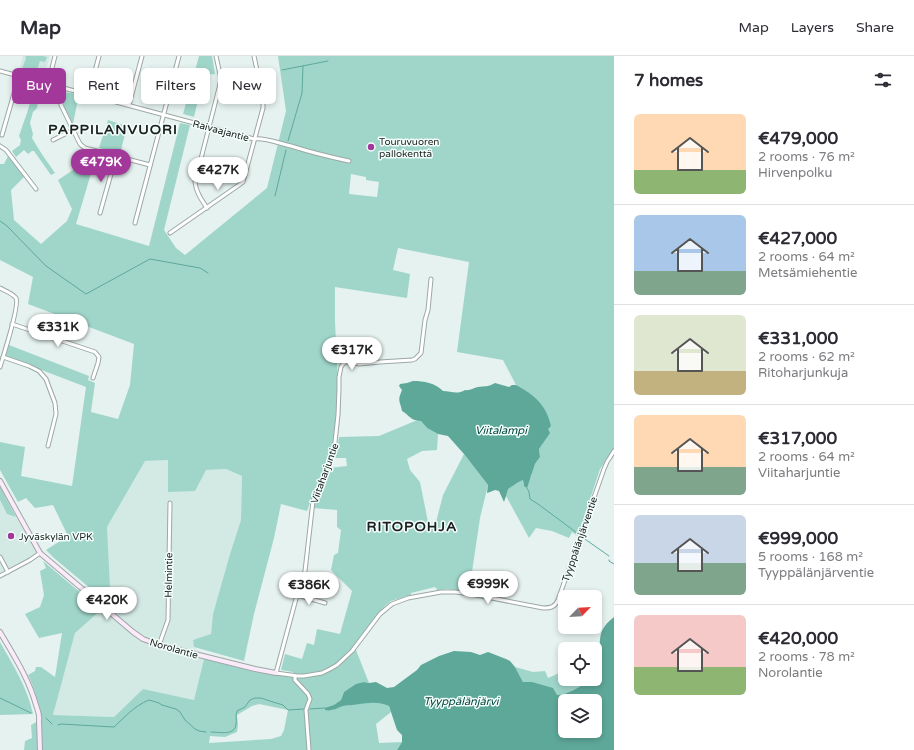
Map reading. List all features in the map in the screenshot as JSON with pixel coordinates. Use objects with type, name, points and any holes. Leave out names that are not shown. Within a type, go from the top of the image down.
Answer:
[{"type":"street","points":[[52,68],[55,56]]},
{"type":"street","points":[[95,68],[98,56]]},
{"type":"street","points":[[129,105],[142,56]]},
{"type":"street","points":[[135,223],[179,56]]},
{"type":"street","points":[[207,208],[198,194],[195,182],[221,79],[216,56]]},
{"type":"street","points":[[170,233],[243,182],[263,108],[263,99],[254,56]]},
{"type":"street","name":"Raivaajantie","points":[[0,71],[12,74]]},
{"type":"street","points":[[2,136],[12,101]]},
{"type":"street","points":[[61,104],[72,130],[80,144],[85,148],[150,165]]},
{"type":"street","name":"Raivaajantie","points":[[125,104],[209,127],[349,161]]},
{"type":"street","points":[[53,140],[72,130]]},
{"type":"street","points":[[0,146],[6,150],[36,189]]},
{"type":"street","points":[[100,213],[116,156]]},
{"type":"street","name":"Viitaharjuntie","points":[[276,673],[305,571],[313,501],[334,451],[338,415],[338,377],[341,367],[346,362],[359,364],[403,361],[412,360],[418,357],[421,353],[431,279]]},
{"type":"street","points":[[0,288],[13,295],[17,300],[17,305],[0,367]]},
{"type":"street","points":[[12,324],[95,352],[99,357],[93,378]]},
{"type":"street","points":[[3,357],[39,371],[46,379],[56,403],[56,414],[48,446]]},
{"type":"street","name":"Tyyppälänjärventie","points":[[276,673],[304,676],[322,673],[337,665],[352,651],[380,614],[392,604],[408,598],[441,592],[455,592],[543,608],[553,607],[558,600],[604,469],[614,451]]},
{"type":"street","name":"Norolantie","points":[[0,481],[40,553],[143,639],[160,645],[276,673]]},
{"type":"street","name":"Helmintie","points":[[160,645],[168,620],[170,503]]},
{"type":"street","points":[[0,576],[40,553]]},
{"type":"street","points":[[0,557],[8,572]]},
{"type":"street","points":[[297,595],[325,603]]},
{"type":"street","points":[[0,632],[30,687],[37,708],[36,716],[39,720],[40,750]]},
{"type":"street","points":[[295,676],[295,680],[308,694],[310,699],[306,710],[309,750]]},
{"type":"shaded area","points":[[23,56],[50,56],[47,68],[20,68]]},
{"type":"shaded area","points":[[25,56],[47,57],[45,62],[40,61],[38,68],[22,68],[26,58]]},
{"type":"shaded area","points":[[199,56],[212,56],[215,74],[210,74],[210,68],[196,68]]},
{"type":"shaded area","points":[[278,56],[614,56],[614,448],[600,469],[578,536],[572,532],[569,538],[552,531],[536,528],[529,538],[506,496],[507,489],[523,480],[524,486],[531,477],[535,464],[540,457],[539,449],[543,443],[521,388],[516,385],[503,360],[457,352],[469,262],[398,248],[393,270],[410,274],[407,298],[335,287],[338,381],[337,414],[332,451],[307,511],[281,504],[244,661],[194,647],[193,640],[211,634],[213,614],[241,520],[242,476],[226,469],[206,470],[195,491],[168,492],[168,460],[145,461],[107,527],[110,586],[116,605],[115,609],[46,550],[68,536],[53,505],[35,508],[26,498],[18,502],[0,470],[0,442],[25,447],[21,476],[72,486],[86,387],[5,356],[9,345],[89,376],[88,380],[95,383],[91,412],[118,419],[130,385],[134,344],[28,304],[33,277],[0,260],[0,164],[4,164],[8,156],[25,176],[11,190],[14,220],[41,244],[67,221],[72,209],[58,180],[82,164],[84,150],[97,153],[76,224],[149,246],[180,123],[190,125],[164,230],[176,248],[185,255],[267,188],[286,111]],"holes":[[[351,174],[366,177],[366,180],[379,182],[377,197],[349,194]]]},
{"type":"shaded area","points":[[66,92],[74,93],[74,104],[77,104],[73,124],[64,104],[66,104]]},
{"type":"shaded area","points":[[30,104],[38,104],[37,108],[33,112],[30,123],[33,134],[32,138],[55,173],[51,175],[34,151],[28,154],[24,150],[16,157],[12,151],[20,145],[21,140],[19,136]]},
{"type":"shaded area","points":[[186,104],[197,104],[194,117],[183,114]]},
{"type":"shaded area","points":[[108,120],[127,126],[120,154],[99,148]]},
{"type":"shaded area","points":[[415,421],[421,421],[427,428],[438,434],[437,450],[422,451],[407,459],[410,470],[420,482],[428,522],[435,526],[443,495],[464,454],[488,485],[480,518],[469,592],[446,589],[438,591],[435,587],[411,593],[411,595],[391,601],[379,612],[354,645],[369,683],[364,682],[344,692],[341,700],[332,710],[342,706],[372,702],[383,703],[389,706],[391,712],[376,724],[379,743],[402,742],[397,750],[24,750],[25,741],[32,738],[31,725],[42,719],[33,686],[28,675],[35,671],[36,667],[41,667],[55,677],[62,633],[39,638],[25,614],[40,607],[44,595],[40,571],[46,568],[43,561],[101,610],[75,633],[53,715],[114,717],[143,689],[194,700],[204,659],[255,672],[293,677],[293,672],[281,670],[285,654],[302,659],[307,643],[314,645],[317,629],[340,634],[352,591],[331,570],[334,555],[338,553],[341,530],[337,527],[337,510],[313,508],[314,502],[330,468],[347,466],[346,458],[334,458],[339,437],[379,436]],"holes":[[[259,704],[288,710],[284,730],[281,736],[271,739],[209,743],[210,736],[225,737],[237,732],[237,715],[252,706]]]},
{"type":"shaded area","points":[[168,460],[169,492],[206,470],[226,469],[242,476],[241,520],[213,614],[211,635],[193,640],[194,647],[204,659],[194,700],[143,689],[114,717],[53,715],[75,633],[101,610],[115,609],[116,605],[110,586],[107,527],[145,461]]},
{"type":"shaded area","points":[[0,487],[16,517],[7,514],[0,500]]},
{"type":"shaded area","points":[[0,500],[7,514],[16,517],[37,553],[30,559],[0,575]]},
{"type":"shaded area","points":[[0,642],[24,686],[33,714],[0,715]]},
{"type":"shaded area","points":[[515,667],[533,672],[545,671],[548,678],[558,674],[558,686],[580,686],[572,691],[557,695],[532,682],[523,682]]},
{"type":"water","name":"Viitalampi","points":[[413,381],[429,383],[443,391],[457,393],[495,383],[509,387],[516,385],[534,397],[546,412],[551,426],[548,429],[550,433],[539,449],[540,457],[535,464],[527,488],[524,486],[523,480],[517,483],[508,489],[504,502],[499,491],[495,490],[487,493],[488,485],[448,436],[438,434],[427,428],[421,421],[412,419],[402,411],[399,399],[402,390],[399,386],[400,384]]},
{"type":"water","name":"Tyyppälänjärvi","points":[[614,617],[614,750],[397,750],[402,742],[402,735],[397,730],[389,706],[378,703],[366,703],[343,706],[334,710],[325,710],[325,708],[334,705],[341,700],[344,692],[356,684],[376,682],[387,688],[394,687],[417,670],[421,665],[439,656],[454,651],[471,652],[480,655],[488,652],[510,661],[523,682],[532,682],[553,688],[558,695],[558,738],[602,738],[602,694],[561,694],[580,686],[602,686],[602,642],[600,642],[602,632],[606,624]]},
{"type":"waterway","points":[[282,70],[328,61]]},
{"type":"waterway","points":[[288,141],[302,93],[303,66]]},
{"type":"waterway","points":[[275,196],[286,150]]},
{"type":"waterway","points":[[0,221],[7,226],[46,266],[86,294],[150,259],[200,268],[208,273]]},
{"type":"waterway","points":[[527,488],[530,499],[577,533]]},
{"type":"waterway","points":[[582,537],[609,556]]},
{"type":"waterway","points":[[609,560],[614,564]]},
{"type":"waterway","points":[[0,698],[31,713]]},
{"type":"waterway","points":[[211,732],[230,732],[233,730],[236,724],[237,711],[245,707],[250,700],[255,698],[261,698],[283,705],[288,710],[304,709]]},
{"type":"waterway","points":[[58,725],[114,727],[134,709],[149,700],[176,709],[195,729],[206,732]]},
{"type":"waterway","points":[[310,709],[325,708]]},
{"type":"waterway","points":[[46,718],[52,724]]},
{"type":"place","name":"Touruvuoren pallokenttä","points":[[371,147]]},
{"type":"place","name":"Jyväskylän VPK","points":[[11,536]]},
{"type":"district","name":"PAPPILANVUORI","points":[[113,129]]},
{"type":"district","name":"RITOPOHJA","points":[[412,526]]}]
